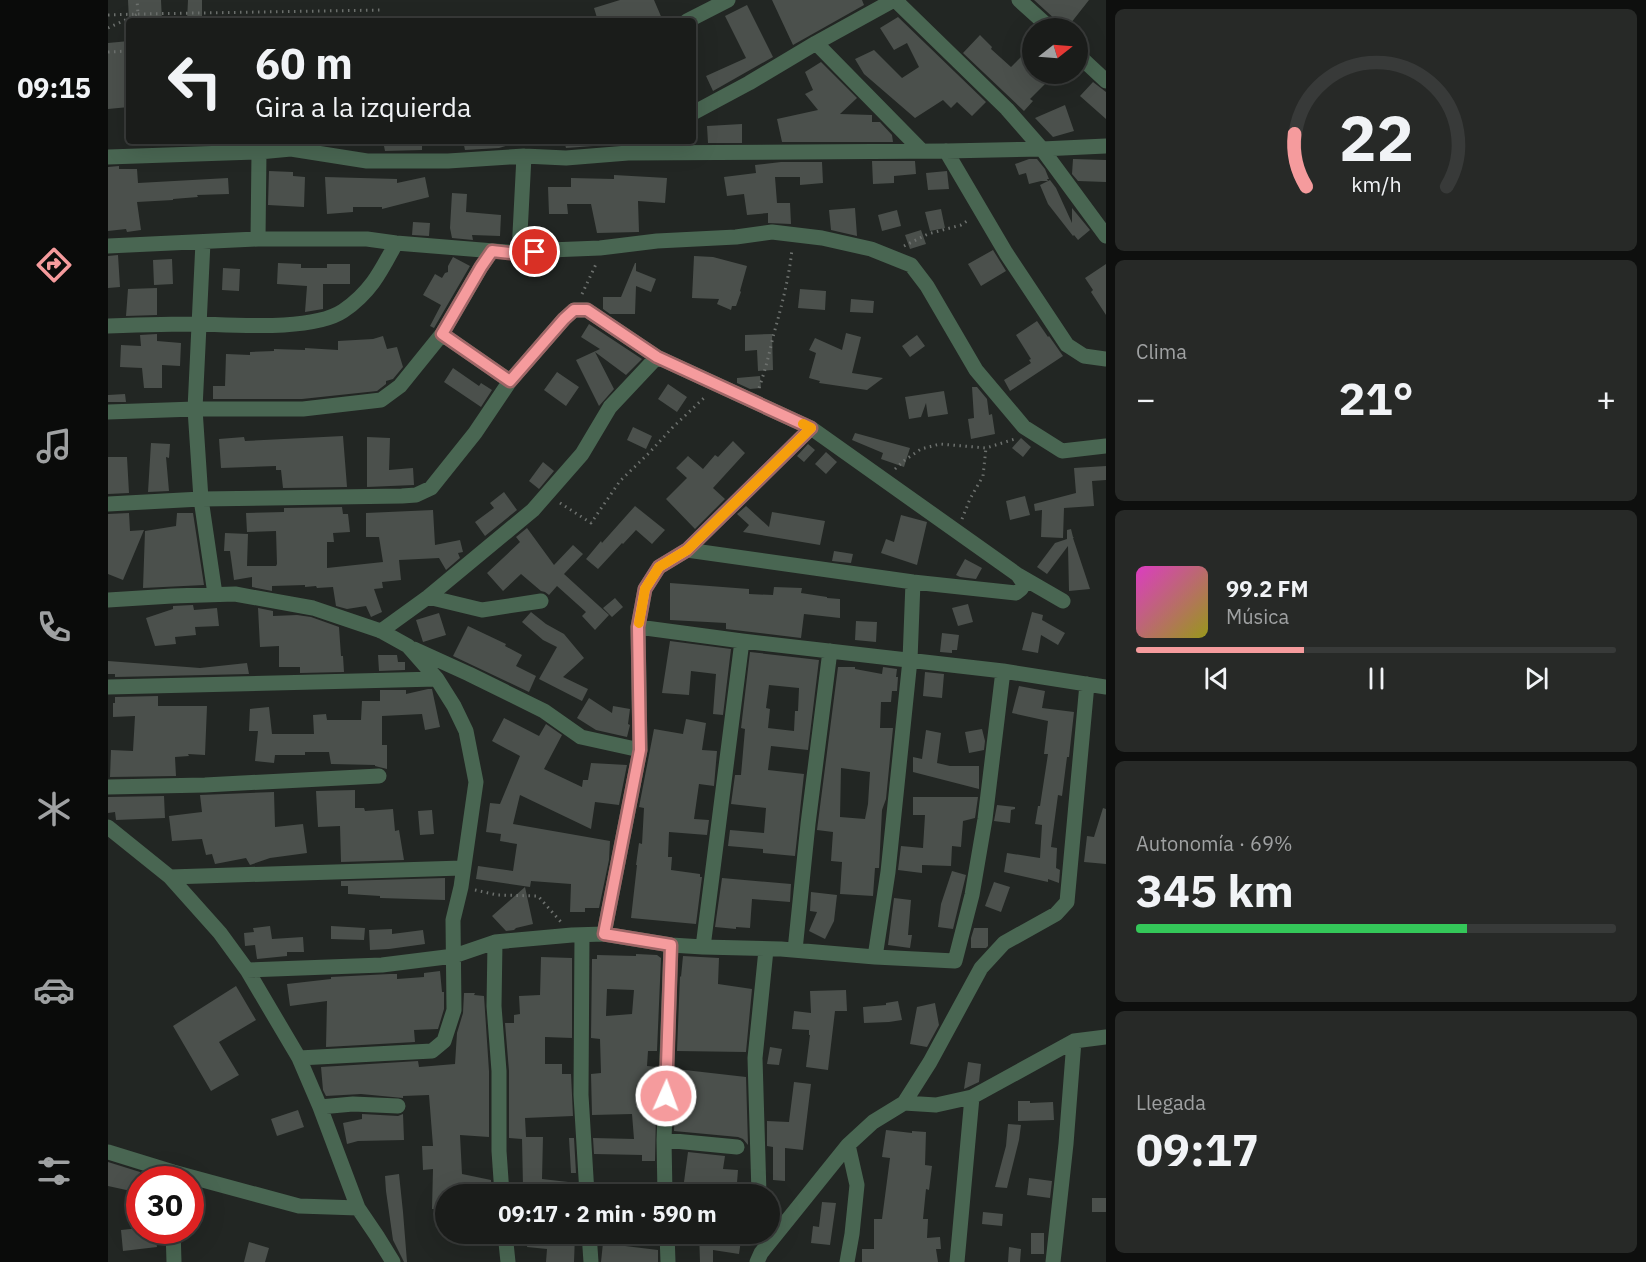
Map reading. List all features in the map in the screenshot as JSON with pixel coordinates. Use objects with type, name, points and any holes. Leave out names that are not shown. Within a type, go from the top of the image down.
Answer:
[{"type":"street","points":[[693,18],[729,0]]},
{"type":"street","points":[[696,111],[895,0],[1007,109],[1042,149],[1106,236]]},
{"type":"street","points":[[1019,0],[1039,18]]},
{"type":"street","points":[[816,43],[922,150]]},
{"type":"street","points":[[1088,64],[1106,81]]},
{"type":"street","points":[[108,157],[259,152],[291,149],[307,144]]},
{"type":"street","points":[[628,153],[640,144]]},
{"type":"street","points":[[291,149],[367,161],[447,161],[524,156],[566,158],[628,153],[946,151],[1106,146]]},
{"type":"street","points":[[946,151],[1006,253],[1067,345],[1084,356],[1106,359]]},
{"type":"street","points":[[258,239],[259,152]]},
{"type":"street","points":[[519,254],[524,156]]},
{"type":"street","points":[[108,246],[258,239],[367,239],[519,254],[657,241],[736,237],[772,232],[822,238],[871,249],[911,265],[927,286],[976,370],[1024,427],[1062,451],[1106,446]]},
{"type":"street","points":[[202,242],[195,409],[201,499],[215,594]]},
{"type":"street","points":[[108,326],[278,325],[323,320],[341,312],[358,299],[375,281],[396,243]]},
{"type":"street","points":[[108,412],[303,409],[381,400],[400,386],[442,334],[492,251]]},
{"type":"street","points":[[108,504],[201,499],[416,495],[430,488],[475,433],[510,381],[564,319],[574,310],[587,310],[657,357],[811,428],[1018,575],[1063,601]]},
{"type":"street","points":[[442,334],[510,381]]},
{"type":"street","points":[[381,631],[428,597],[533,510],[582,454],[610,407],[657,357]]},
{"type":"street","points":[[604,934],[640,750],[638,627],[645,589],[659,567],[687,550],[811,428]]},
{"type":"street","points":[[687,550],[913,582],[1016,593],[1024,584],[1018,575]]},
{"type":"street","points":[[875,957],[888,872],[910,660],[913,582]]},
{"type":"street","points":[[108,600],[235,594],[313,608],[381,631],[408,646],[435,670],[466,731],[476,782],[461,887],[453,920],[454,1010],[444,1041],[432,1051],[299,1058]]},
{"type":"street","points":[[428,597],[482,609],[542,601]]},
{"type":"street","points":[[638,627],[1003,671],[1106,687]]},
{"type":"street","points":[[703,947],[742,641]]},
{"type":"street","points":[[795,950],[830,651]]},
{"type":"street","points":[[108,687],[435,670],[543,711],[581,737],[640,750]]},
{"type":"street","points":[[247,970],[382,965],[454,956],[495,942],[604,934],[671,945],[795,950],[956,961],[972,895],[986,819],[1003,671]]},
{"type":"street","points":[[759,1257],[848,1145],[873,1122],[904,1103],[930,1062],[981,968],[1004,943],[1056,914],[1067,902],[1087,684]]},
{"type":"street","points":[[108,787],[205,785],[379,776]]},
{"type":"street","points":[[108,827],[170,877],[220,933],[247,970],[299,1058],[321,1107],[358,1208],[393,1262]]},
{"type":"street","points":[[170,877],[462,868]]},
{"type":"street","points":[[577,935],[581,1095],[586,1184]]},
{"type":"street","points":[[495,942],[494,1006],[499,1071],[501,1184]]},
{"type":"street","points":[[665,1184],[664,1140],[671,945]]},
{"type":"street","points":[[759,1184],[755,1058],[766,950]]},
{"type":"street","points":[[904,1103],[936,1105],[972,1097],[1074,1041],[1106,1037]]},
{"type":"street","points":[[1053,1262],[1074,1041]]},
{"type":"street","points":[[957,1262],[972,1097]]},
{"type":"street","points":[[321,1107],[353,1104],[398,1106]]},
{"type":"street","points":[[664,1140],[737,1147]]},
{"type":"street","points":[[847,1262],[857,1185],[848,1145]]},
{"type":"street","points":[[108,1152],[146,1166]]},
{"type":"street","points":[[204,1183],[298,1206],[358,1208]]},
{"type":"street","points":[[173,1244],[174,1262]]},
{"type":"street","points":[[506,1244],[508,1262]]},
{"type":"street","points":[[590,1244],[591,1262]]},
{"type":"street","points":[[667,1244],[668,1262]]},
{"type":"path","points":[[137,0],[138,14]]},
{"type":"path","points":[[108,15],[383,10]]},
{"type":"path","points":[[129,18],[138,14]]},
{"type":"path","points":[[108,28],[126,20]]},
{"type":"path","points":[[108,52],[126,51]]},
{"type":"path","points":[[879,253],[910,244],[928,234],[961,225],[982,212]]},
{"type":"path","points":[[753,401],[768,363],[781,313],[790,273],[794,235]]},
{"type":"path","points":[[574,310],[605,247]]},
{"type":"path","points":[[546,495],[591,523],[620,481],[673,427],[719,385]]},
{"type":"path","points":[[884,480],[905,460],[921,449],[940,444],[986,448],[1033,433]]},
{"type":"path","points":[[956,531],[983,476],[986,448]]},
{"type":"path","points":[[461,887],[497,895],[538,896],[577,935]]},
{"type":"building","points":[[128,0],[161,0],[162,18],[129,18]]},
{"type":"building","points":[[188,0],[202,0],[202,18],[187,18]]},
{"type":"building","points":[[620,0],[654,0],[662,18],[597,18],[594,8]]},
{"type":"building","points":[[772,0],[862,0],[864,5],[793,45]]},
{"type":"building","points":[[1034,0],[1089,0],[1075,18],[1054,18]]},
{"type":"building","points":[[747,5],[773,57],[713,91],[706,76],[746,58],[725,16]]},
{"type":"building","points":[[898,17],[986,102],[972,116],[957,102],[951,108],[943,100],[915,118],[864,74],[855,59],[874,50],[902,78],[919,67],[907,43],[894,50],[880,28]]},
{"type":"building","points":[[980,35],[992,47],[991,49],[1011,67],[1022,56],[1022,84],[1045,84],[1030,99],[1033,101],[1024,111],[963,53]]},
{"type":"building","points":[[126,41],[126,107],[108,109],[108,43]]},
{"type":"building","points":[[821,62],[857,98],[840,114],[872,115],[872,122],[880,122],[892,135],[893,142],[782,142],[777,119],[818,110],[805,94],[813,90],[805,72]]},
{"type":"building","points":[[1093,82],[1106,92],[1106,119],[1080,96]]},
{"type":"building","points":[[1065,105],[1074,131],[1053,137],[1035,118]]},
{"type":"building","points":[[742,124],[742,143],[708,143],[707,126]]},
{"type":"building","points":[[384,144],[422,144],[422,150],[385,151]]},
{"type":"building","points":[[464,144],[509,145],[499,148],[465,150]]},
{"type":"building","points":[[565,144],[620,144],[566,148]]},
{"type":"building","points":[[1037,159],[1045,169],[1048,181],[1029,184],[1026,173],[1019,175],[1015,164]]},
{"type":"building","points":[[1073,159],[1106,160],[1106,182],[1078,181],[1072,174]]},
{"type":"building","points":[[872,161],[915,161],[916,174],[894,176],[894,183],[873,184]]},
{"type":"building","points":[[781,162],[822,162],[823,183],[800,185],[800,177],[775,177],[777,203],[790,203],[791,224],[768,223],[768,213],[747,215],[744,194],[727,196],[724,177],[756,173],[755,165]]},
{"type":"building","points":[[119,166],[119,169],[137,169],[138,183],[228,178],[229,194],[137,202],[141,230],[108,231],[108,167]]},
{"type":"building","points":[[269,171],[293,172],[293,176],[305,177],[304,207],[268,205]]},
{"type":"building","points":[[947,171],[949,189],[928,190],[926,173]]},
{"type":"building","points":[[614,175],[667,178],[665,203],[638,201],[639,232],[597,233],[591,204],[567,204],[568,214],[549,214],[548,187],[571,187],[571,178],[614,179]]},
{"type":"building","points":[[325,177],[397,179],[397,183],[425,177],[429,197],[382,209],[382,207],[353,207],[353,212],[327,214]]},
{"type":"building","points":[[1050,180],[1072,223],[1072,208],[1090,230],[1078,240],[1048,204],[1040,185]]},
{"type":"building","points":[[452,193],[467,194],[466,212],[501,215],[500,236],[472,235],[473,240],[452,238],[450,228]]},
{"type":"building","points":[[855,208],[857,236],[831,230],[829,210]]},
{"type":"building","points":[[941,209],[945,228],[930,231],[925,212]]},
{"type":"building","points":[[897,210],[901,226],[882,231],[878,215]]},
{"type":"building","points":[[413,222],[430,223],[429,236],[412,235]]},
{"type":"building","points":[[921,230],[926,244],[910,249],[905,235]]},
{"type":"building","points":[[993,250],[1006,271],[981,286],[968,264]]},
{"type":"building","points":[[118,255],[120,287],[108,288],[108,256]]},
{"type":"building","points":[[694,256],[713,257],[747,266],[736,306],[732,306],[731,310],[717,304],[719,299],[692,298]]},
{"type":"building","points":[[453,257],[470,266],[434,328],[430,326],[441,305],[423,295],[435,274],[442,278],[448,272],[448,266]]},
{"type":"building","points":[[172,259],[173,284],[154,285],[153,260]]},
{"type":"building","points":[[278,263],[301,264],[301,268],[327,268],[327,264],[350,264],[350,284],[323,284],[323,309],[305,312],[307,286],[277,284]]},
{"type":"building","points":[[635,263],[636,271],[656,279],[651,292],[636,286],[635,314],[610,314],[603,309],[603,297],[621,297]]},
{"type":"building","points":[[1106,264],[1106,315],[1085,278]]},
{"type":"building","points":[[223,268],[240,269],[239,291],[222,290]]},
{"type":"building","points":[[157,288],[157,315],[126,316],[128,289]]},
{"type":"building","points":[[800,289],[826,291],[825,310],[798,308]]},
{"type":"building","points":[[851,299],[874,301],[873,313],[850,312]]},
{"type":"building","points":[[1037,321],[1063,356],[1010,391],[1004,380],[1031,363],[1029,360],[1031,359],[1016,335]]},
{"type":"building","points":[[589,324],[642,359],[626,375],[595,352],[614,389],[599,406],[576,360],[600,349],[581,337]]},
{"type":"building","points":[[846,333],[861,337],[852,373],[883,378],[867,390],[819,383],[820,381],[809,378],[816,353],[809,350],[815,338],[842,350]]},
{"type":"building","points":[[157,334],[157,341],[181,343],[180,366],[162,365],[162,388],[144,388],[142,368],[120,367],[121,345],[141,346],[140,335]]},
{"type":"building","points":[[772,334],[773,370],[758,371],[757,350],[745,351],[745,335]]},
{"type":"building","points":[[917,335],[925,346],[910,357],[902,346]]},
{"type":"building","points":[[383,336],[387,349],[397,347],[403,367],[393,379],[386,381],[386,384],[377,391],[302,399],[213,399],[213,386],[225,386],[226,354],[250,355],[250,352],[274,351],[274,349],[338,350],[338,341],[373,339]]},
{"type":"building","points":[[453,368],[479,386],[481,383],[492,390],[481,407],[444,382]]},
{"type":"building","points":[[557,372],[579,387],[566,406],[544,390]]},
{"type":"building","points":[[760,376],[761,388],[750,389],[737,383],[737,378]]},
{"type":"building","points":[[668,384],[687,397],[677,412],[658,399]]},
{"type":"building","points":[[972,387],[977,387],[987,399],[995,434],[971,439],[968,419],[974,418]]},
{"type":"building","points":[[944,391],[948,414],[928,417],[926,403],[921,417],[909,419],[905,397]]},
{"type":"building","points":[[125,394],[126,402],[108,402],[108,395]]},
{"type":"building","points":[[633,427],[652,436],[646,449],[627,440]]},
{"type":"building","points":[[855,433],[910,448],[904,467],[881,459],[883,453],[852,440]]},
{"type":"building","points":[[343,436],[347,487],[283,488],[281,470],[276,470],[276,466],[221,468],[219,439],[244,437],[245,441]]},
{"type":"building","points":[[367,437],[390,438],[389,470],[413,468],[414,485],[367,487]]},
{"type":"building","points":[[1021,438],[1031,447],[1023,457],[1012,448]]},
{"type":"building","points":[[733,441],[745,453],[713,488],[725,499],[695,529],[666,499],[687,478],[676,468],[688,456],[703,469],[715,455],[718,457]]},
{"type":"building","points":[[151,443],[170,444],[169,458],[166,457],[169,491],[148,492]]},
{"type":"building","points":[[808,444],[815,450],[804,462],[797,456]]},
{"type":"building","points":[[826,452],[837,462],[826,474],[815,464]]},
{"type":"building","points":[[108,457],[127,457],[129,493],[108,494]]},
{"type":"building","points":[[543,462],[554,471],[539,489],[529,481]]},
{"type":"building","points":[[1106,466],[1106,480],[1092,481],[1094,506],[1064,508],[1063,538],[1041,537],[1042,510],[1035,511],[1034,504],[1076,493],[1074,468]]},
{"type":"building","points":[[504,492],[517,510],[485,536],[475,522],[494,508],[490,503]]},
{"type":"building","points":[[1025,496],[1030,515],[1010,520],[1006,501]]},
{"type":"building","points":[[635,506],[665,530],[652,544],[636,530],[598,569],[586,559]]},
{"type":"building","points":[[746,506],[769,527],[772,512],[825,521],[820,545],[743,532],[749,525],[737,514]]},
{"type":"building","points":[[342,507],[343,514],[348,514],[350,532],[333,533],[334,542],[327,542],[327,568],[383,562],[379,537],[366,537],[366,513],[433,510],[435,545],[460,540],[463,552],[458,553],[460,558],[446,570],[439,558],[399,560],[401,580],[382,582],[383,588],[374,589],[382,612],[371,617],[366,606],[347,609],[336,606],[333,587],[272,586],[272,591],[252,587],[252,577],[234,580],[230,551],[224,551],[225,533],[248,534],[247,566],[276,566],[277,564],[276,531],[247,532],[246,513],[284,512],[284,508]]},
{"type":"building","points":[[129,513],[130,531],[144,530],[123,580],[108,574],[108,514]]},
{"type":"building","points":[[177,513],[193,513],[204,585],[143,588],[145,531],[176,526]]},
{"type":"building","points":[[901,515],[927,522],[917,565],[881,553],[886,539],[894,542]]},
{"type":"building","points":[[527,528],[554,565],[573,545],[583,554],[564,574],[609,615],[595,630],[582,616],[586,612],[557,586],[549,595],[521,574],[503,591],[487,573],[520,542],[516,537]]},
{"type":"building","points":[[1071,529],[1090,589],[1069,591],[1068,546],[1047,574],[1037,567],[1055,543],[1067,539],[1067,530]]},
{"type":"building","points":[[834,551],[853,554],[851,563],[832,561]]},
{"type":"building","points":[[965,559],[982,568],[976,579],[956,575]]},
{"type":"building","points":[[670,583],[749,589],[749,594],[773,595],[774,587],[802,588],[801,593],[840,599],[840,618],[804,614],[801,638],[726,629],[726,623],[670,620]]},
{"type":"building","points":[[615,598],[623,607],[612,617],[603,608]]},
{"type":"building","points":[[968,604],[973,622],[958,626],[952,608]]},
{"type":"building","points":[[193,605],[194,610],[217,608],[219,626],[195,627],[196,635],[175,637],[176,644],[155,646],[146,618],[173,609],[173,606]]},
{"type":"building","points":[[258,608],[273,611],[273,616],[311,617],[339,627],[344,672],[300,673],[300,667],[279,667],[279,646],[260,647]]},
{"type":"building","points":[[531,612],[564,634],[584,658],[563,677],[588,689],[582,701],[539,679],[557,647],[543,640],[522,622]]},
{"type":"building","points":[[1032,612],[1043,615],[1042,620],[1065,633],[1058,645],[1041,635],[1038,653],[1022,650]]},
{"type":"building","points":[[439,613],[446,635],[423,642],[416,620]]},
{"type":"building","points":[[856,621],[877,622],[876,642],[855,640]]},
{"type":"building","points":[[468,626],[506,644],[505,646],[522,655],[516,666],[536,676],[529,692],[453,656]]},
{"type":"building","points":[[942,633],[959,635],[957,650],[952,650],[952,653],[940,652]]},
{"type":"building","points":[[670,641],[731,649],[723,715],[713,714],[716,674],[691,671],[689,695],[662,693]]},
{"type":"building","points":[[750,652],[819,660],[808,750],[771,746],[768,770],[804,774],[795,856],[763,853],[763,849],[728,846],[730,830],[764,833],[766,808],[731,804],[735,775],[741,775],[745,729],[741,728]],"holes":[[[769,685],[799,688],[794,731],[768,728],[770,709],[766,708]]]},
{"type":"building","points":[[378,655],[397,655],[398,662],[405,662],[405,670],[379,671]]},
{"type":"building","points":[[108,661],[200,668],[247,663],[249,674],[115,677],[115,674],[108,674]]},
{"type":"building","points":[[838,667],[855,667],[855,669],[882,674],[883,667],[897,669],[897,691],[892,691],[891,702],[881,702],[880,728],[893,728],[886,799],[882,810],[879,868],[875,868],[873,896],[840,894],[842,862],[831,861],[833,832],[817,830]],"holes":[[[841,768],[870,772],[865,819],[840,817]]]},
{"type":"building","points":[[925,672],[944,674],[942,698],[923,696]]},
{"type":"building","points":[[1019,686],[1045,691],[1042,708],[1074,712],[1069,757],[1067,757],[1062,796],[1058,795],[1051,847],[1057,848],[1056,868],[1060,870],[1059,883],[1004,872],[1007,853],[1040,858],[1042,825],[1035,824],[1048,754],[1044,754],[1048,721],[1012,713]]},
{"type":"building","points":[[432,689],[440,727],[425,730],[422,714],[382,716],[382,745],[387,745],[387,769],[375,765],[331,764],[329,752],[275,755],[274,763],[255,761],[258,731],[249,731],[250,709],[269,707],[272,734],[314,734],[313,715],[326,714],[327,720],[361,720],[362,701],[380,701],[380,690],[406,690],[406,694]]},
{"type":"building","points":[[158,696],[158,706],[207,706],[205,755],[188,754],[189,756],[175,757],[176,776],[110,777],[111,750],[133,751],[135,716],[113,717],[115,697]]},
{"type":"building","points":[[589,698],[612,713],[613,706],[630,709],[627,737],[596,730],[577,718]]},
{"type":"building","points":[[504,718],[539,736],[546,724],[562,735],[544,769],[582,787],[583,780],[588,780],[591,763],[627,765],[619,805],[595,802],[591,829],[520,795],[513,824],[610,841],[609,860],[599,908],[585,908],[585,912],[570,912],[571,884],[531,881],[530,887],[476,879],[478,866],[513,871],[517,844],[500,841],[501,834],[486,832],[490,803],[500,804],[520,756],[492,741]]},
{"type":"building","points":[[686,719],[706,723],[702,750],[717,751],[714,786],[699,784],[694,819],[709,820],[707,835],[669,832],[668,857],[672,857],[671,870],[700,874],[702,877],[696,924],[631,918],[639,843],[642,844],[644,808],[639,807],[654,729],[683,734]]},
{"type":"building","points":[[982,729],[985,741],[984,750],[969,753],[965,732]]},
{"type":"building","points":[[926,730],[941,733],[937,763],[950,766],[979,766],[979,789],[913,772],[913,757],[922,759]]},
{"type":"building","points":[[355,790],[355,808],[364,808],[365,811],[393,809],[395,831],[399,830],[404,860],[341,862],[340,826],[318,827],[316,791]]},
{"type":"building","points":[[274,792],[275,827],[303,824],[307,853],[270,858],[250,865],[246,858],[215,864],[212,854],[206,855],[202,839],[172,841],[169,816],[202,812],[200,795]]},
{"type":"building","points":[[164,796],[165,818],[116,820],[115,812],[108,813],[108,797]]},
{"type":"building","points":[[913,797],[978,797],[975,818],[963,821],[961,847],[952,846],[951,866],[922,865],[922,873],[898,870],[901,846],[923,848],[925,815],[913,815]]},
{"type":"building","points":[[997,805],[1015,807],[1011,810],[1010,823],[994,821]]},
{"type":"building","points":[[1103,808],[1106,809],[1106,864],[1084,862],[1087,836],[1094,837]]},
{"type":"building","points":[[432,810],[434,834],[420,835],[418,811]]},
{"type":"building","points":[[952,871],[966,875],[953,929],[938,927],[941,904]]},
{"type":"building","points":[[445,878],[445,900],[380,898],[380,896],[348,894],[348,886],[341,886],[341,881]]},
{"type":"building","points":[[722,878],[791,884],[790,902],[752,899],[750,928],[715,927]]},
{"type":"building","points":[[994,882],[1010,887],[1001,912],[985,906]]},
{"type":"building","points":[[525,887],[533,924],[506,931],[492,916]]},
{"type":"building","points":[[811,892],[837,895],[834,921],[825,939],[809,931],[817,912],[810,911]]},
{"type":"building","points":[[894,898],[911,900],[908,935],[912,935],[910,948],[888,945]]},
{"type":"building","points":[[270,926],[272,939],[303,937],[304,952],[287,952],[287,956],[257,959],[255,945],[245,946],[244,933],[254,932],[253,928]]},
{"type":"building","points":[[331,926],[365,928],[364,940],[331,939]]},
{"type":"building","points":[[974,928],[988,928],[986,948],[971,948]]},
{"type":"building","points":[[392,929],[392,934],[423,930],[425,944],[370,950],[369,930]]},
{"type":"building","points":[[636,954],[657,955],[661,958],[657,1051],[648,1051],[647,1066],[657,1067],[655,1161],[642,1161],[642,1155],[594,1154],[593,1138],[634,1139],[632,1114],[592,1115],[591,1074],[601,1073],[600,1039],[591,1038],[592,959],[597,959],[597,955],[636,956]],"holes":[[[607,989],[634,990],[632,1014],[606,1016]]]},
{"type":"building","points":[[683,956],[719,958],[718,984],[752,989],[746,1052],[677,1051]]},
{"type":"building","points":[[541,957],[572,958],[572,1038],[545,1037],[545,1064],[562,1064],[562,1074],[571,1074],[573,1116],[525,1118],[526,1137],[543,1137],[542,1179],[577,1184],[523,1184],[522,1139],[509,1138],[509,1071],[505,1023],[514,1023],[514,1015],[520,1014],[519,996],[540,995]]},
{"type":"building","points":[[440,971],[444,1009],[438,1029],[414,1030],[415,1042],[326,1047],[327,1001],[290,1006],[287,984],[331,979],[331,977],[397,974],[397,979],[424,977],[424,973]]},
{"type":"building","points":[[236,986],[256,1020],[219,1042],[239,1075],[211,1091],[173,1026]]},
{"type":"building","points":[[846,990],[847,1011],[835,1011],[828,1070],[806,1067],[809,1030],[792,1029],[794,1011],[811,1013],[810,991]]},
{"type":"building","points":[[464,993],[484,996],[489,1071],[489,1137],[460,1135],[462,1174],[491,1180],[491,1184],[435,1184],[435,1209],[432,1209],[433,1169],[423,1170],[422,1146],[433,1146],[429,1095],[403,1096],[403,1098],[361,1094],[326,1096],[323,1090],[321,1067],[418,1061],[419,1067],[455,1064],[457,1033],[463,1013]]},
{"type":"building","points":[[898,1001],[902,1020],[864,1023],[863,1007],[886,1005],[886,1003]]},
{"type":"building","points":[[935,1003],[939,1025],[927,1047],[910,1044],[917,1007]]},
{"type":"building","points":[[770,1047],[782,1049],[779,1065],[767,1064]]},
{"type":"building","points":[[968,1062],[981,1064],[979,1082],[964,1089]]},
{"type":"building","points":[[676,1069],[746,1077],[748,1145],[738,1137],[674,1131]]},
{"type":"building","points":[[794,1082],[811,1084],[803,1150],[785,1148],[785,1181],[773,1180],[773,1147],[767,1146],[767,1121],[789,1122]]},
{"type":"building","points":[[1018,1101],[1053,1102],[1054,1120],[1018,1121]]},
{"type":"building","points":[[298,1110],[304,1127],[277,1136],[271,1119]]},
{"type":"building","points":[[362,1114],[398,1116],[403,1114],[404,1140],[358,1141],[347,1144],[343,1123],[362,1119]]},
{"type":"building","points":[[1008,1124],[1021,1125],[1019,1140],[1007,1188],[995,1187],[1006,1146]]},
{"type":"building","points":[[886,1130],[926,1132],[925,1165],[932,1166],[929,1190],[926,1189],[923,1219],[928,1219],[927,1238],[940,1237],[941,1249],[936,1249],[938,1262],[862,1262],[862,1249],[874,1249],[874,1219],[882,1219],[890,1158],[882,1157]]},
{"type":"building","points":[[569,1138],[574,1138],[576,1173],[571,1173]]},
{"type":"building","points":[[688,1152],[725,1156],[723,1169],[738,1170],[737,1183],[694,1184],[684,1182]]},
{"type":"building","points":[[108,1162],[126,1168],[126,1190],[108,1186]]},
{"type":"building","points":[[399,1174],[407,1262],[404,1262],[393,1240],[386,1191],[385,1176]]},
{"type":"building","points":[[1029,1178],[1052,1181],[1050,1198],[1027,1195]]},
{"type":"building","points":[[1092,1198],[1106,1198],[1106,1212],[1092,1212]]},
{"type":"building","points":[[822,1202],[836,1203],[830,1245],[811,1243],[813,1226],[819,1227]]},
{"type":"building","points":[[983,1212],[1003,1214],[1002,1226],[982,1224]]},
{"type":"building","points":[[126,1229],[126,1244],[156,1244],[157,1247],[123,1251],[121,1230]]},
{"type":"building","points":[[1031,1233],[1044,1233],[1044,1254],[1031,1254]]},
{"type":"building","points":[[249,1242],[269,1248],[265,1262],[244,1262]]},
{"type":"building","points":[[527,1244],[575,1244],[574,1262],[546,1262],[547,1249],[527,1247]]},
{"type":"building","points":[[603,1244],[658,1250],[658,1262],[601,1262]]},
{"type":"building","points":[[699,1244],[740,1244],[739,1254],[713,1250],[713,1262],[700,1262]]},
{"type":"building","points":[[1009,1247],[1021,1249],[1020,1262],[1008,1262]]},
{"type":"slow traffic","points":[[639,623],[645,589],[659,567],[687,550],[811,428],[803,424]]},
{"type":"route","points":[[535,252],[519,254],[492,251],[442,334],[510,381],[564,319],[574,310],[587,310],[657,357],[811,428],[687,550],[659,567],[645,589],[638,627],[640,750],[604,934],[671,945],[666,1096]]}]
